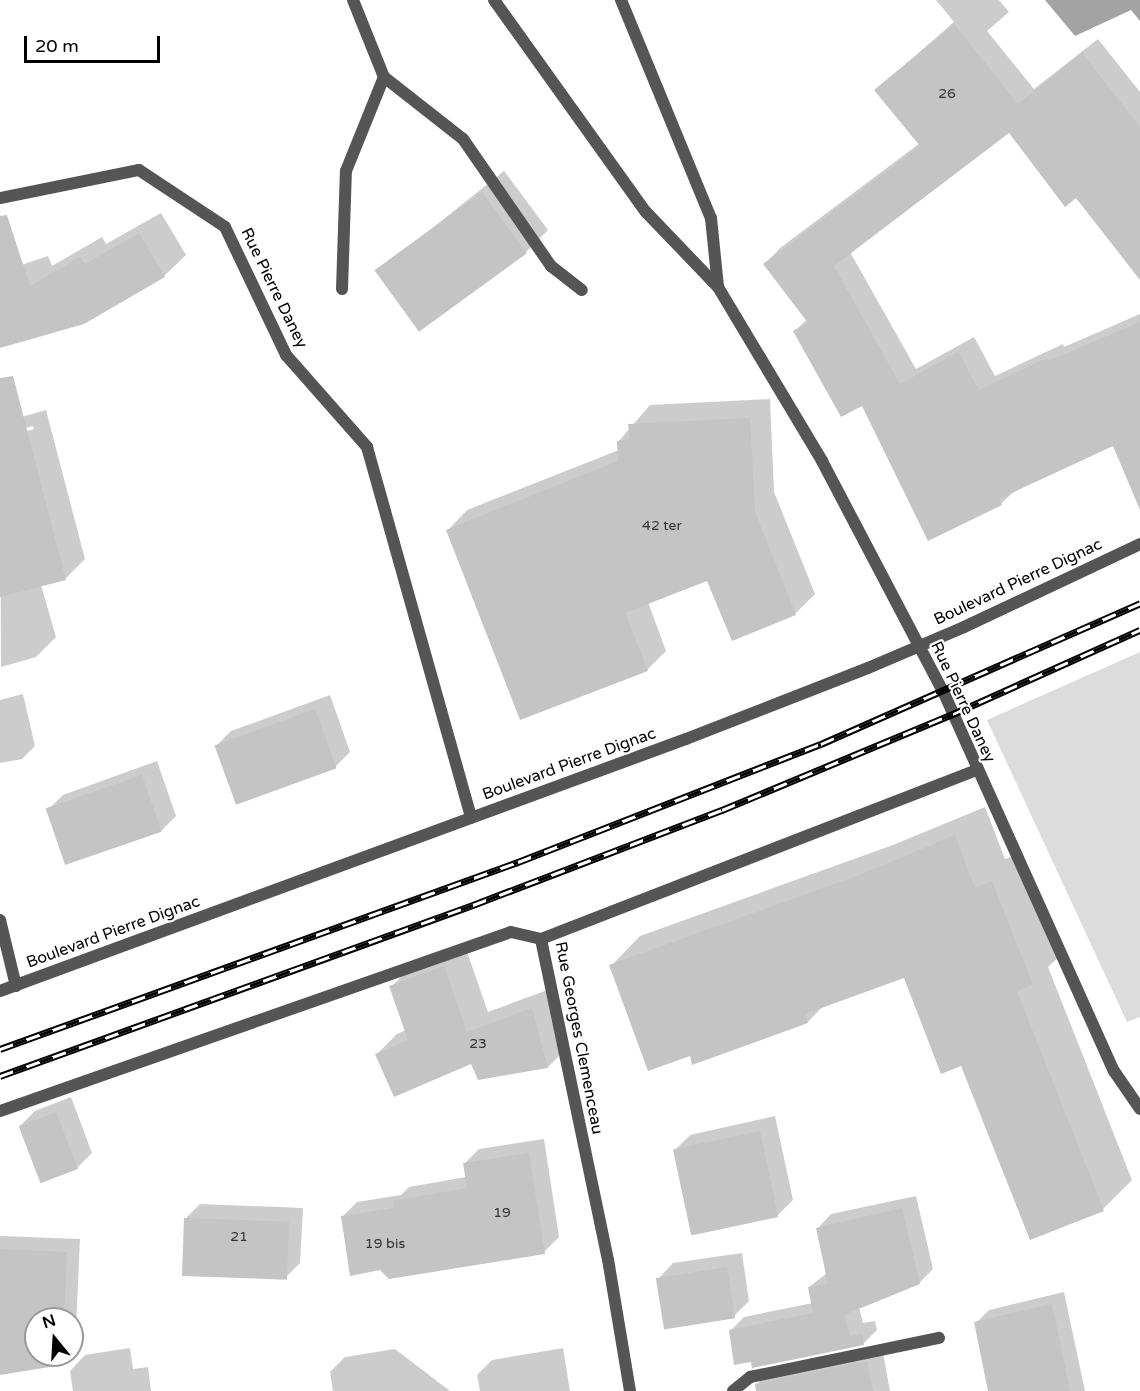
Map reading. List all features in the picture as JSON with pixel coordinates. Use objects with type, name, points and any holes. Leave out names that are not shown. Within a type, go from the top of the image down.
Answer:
[{"type":"street","points":[[353,0],[384,77],[463,139],[551,266],[582,290]]},
{"type":"street","name":"Rue Pierre Daney","points":[[494,0],[646,212],[718,287],[822,461],[943,691],[1114,1071],[1140,1109]]},
{"type":"street","name":"Rue Pierre Daney","points":[[621,0],[711,218],[718,287]]},
{"type":"street","points":[[342,289],[346,171],[384,77]]},
{"type":"street","name":"Rue Pierre Daney","points":[[0,198],[139,170],[225,226],[286,355],[367,447],[471,818]]},
{"type":"street","name":"Boulevard Pierre Dignac","points":[[0,991],[686,739],[919,646],[1140,544]]},
{"type":"street","name":"Rue Georges Clemenceau","points":[[630,1391],[608,1260],[541,939],[977,770]]},
{"type":"street","points":[[0,920],[16,986]]},
{"type":"street","points":[[0,1111],[512,932],[541,939]]},
{"type":"street","points":[[733,1391],[750,1377],[939,1338]]},
{"type":"shaded area","points":[[1045,0],[1140,0],[1140,21],[1131,10],[1075,36]]},
{"type":"shaded area","points":[[1140,652],[1140,1017],[1127,1022],[987,720]]},
{"type":"building","points":[[954,24],[1018,104],[1082,53],[1140,127],[1140,280],[1076,198],[1065,207],[1009,133],[834,266],[900,384],[958,352],[979,390],[1047,358],[1048,361],[1140,322],[1140,510],[1113,446],[999,499],[1002,505],[928,541],[862,406],[841,417],[793,331],[808,323],[763,264],[920,146],[874,90]]},
{"type":"building","points":[[482,192],[527,253],[419,332],[374,270]]},
{"type":"building","points":[[7,215],[30,286],[80,257],[85,264],[139,233],[165,277],[84,324],[0,348],[0,216]]},
{"type":"building","points":[[13,376],[66,580],[0,597],[0,378]]},
{"type":"building","points":[[750,418],[755,512],[796,615],[732,641],[707,581],[625,613],[648,671],[520,720],[446,530],[618,461],[617,441],[630,439],[628,424]]},
{"type":"building","points":[[315,709],[337,768],[236,805],[214,746]]},
{"type":"building","points":[[142,775],[162,832],[65,865],[46,808]]},
{"type":"building","points":[[955,835],[975,888],[992,881],[1033,985],[1017,991],[1104,1211],[1030,1240],[961,1066],[941,1074],[904,978],[805,1014],[808,1023],[692,1065],[690,1056],[648,1071],[609,965],[862,874]]},
{"type":"building","points":[[444,966],[467,1032],[532,1008],[548,1068],[478,1080],[471,1064],[394,1097],[375,1054],[408,1040],[389,986]]},
{"type":"building","points":[[56,1112],[78,1169],[41,1183],[19,1126]]},
{"type":"building","points":[[760,1131],[778,1217],[691,1236],[673,1150]]},
{"type":"building","points":[[529,1153],[545,1254],[389,1279],[380,1270],[350,1276],[341,1216],[394,1208],[393,1201],[467,1188],[463,1163]]},
{"type":"building","points":[[902,1208],[920,1284],[844,1315],[850,1336],[862,1334],[864,1345],[752,1368],[751,1362],[734,1365],[729,1330],[813,1313],[808,1287],[828,1284],[816,1228]]},
{"type":"building","points":[[184,1218],[289,1222],[287,1280],[182,1276]]},
{"type":"building","points":[[0,1249],[67,1252],[65,1307],[24,1307],[24,1367],[50,1367],[0,1375]]},
{"type":"building","points":[[727,1267],[735,1318],[664,1330],[656,1278]]},
{"type":"building","points":[[1052,1304],[1070,1391],[988,1391],[974,1322]]},
{"type":"building","points":[[867,1361],[873,1391],[756,1391],[755,1384]]},
{"type":"railway","points":[[0,1049],[518,862],[821,744],[1140,603]]},
{"type":"railway","points":[[0,1076],[473,905],[722,810],[953,714],[1140,630]]}]
